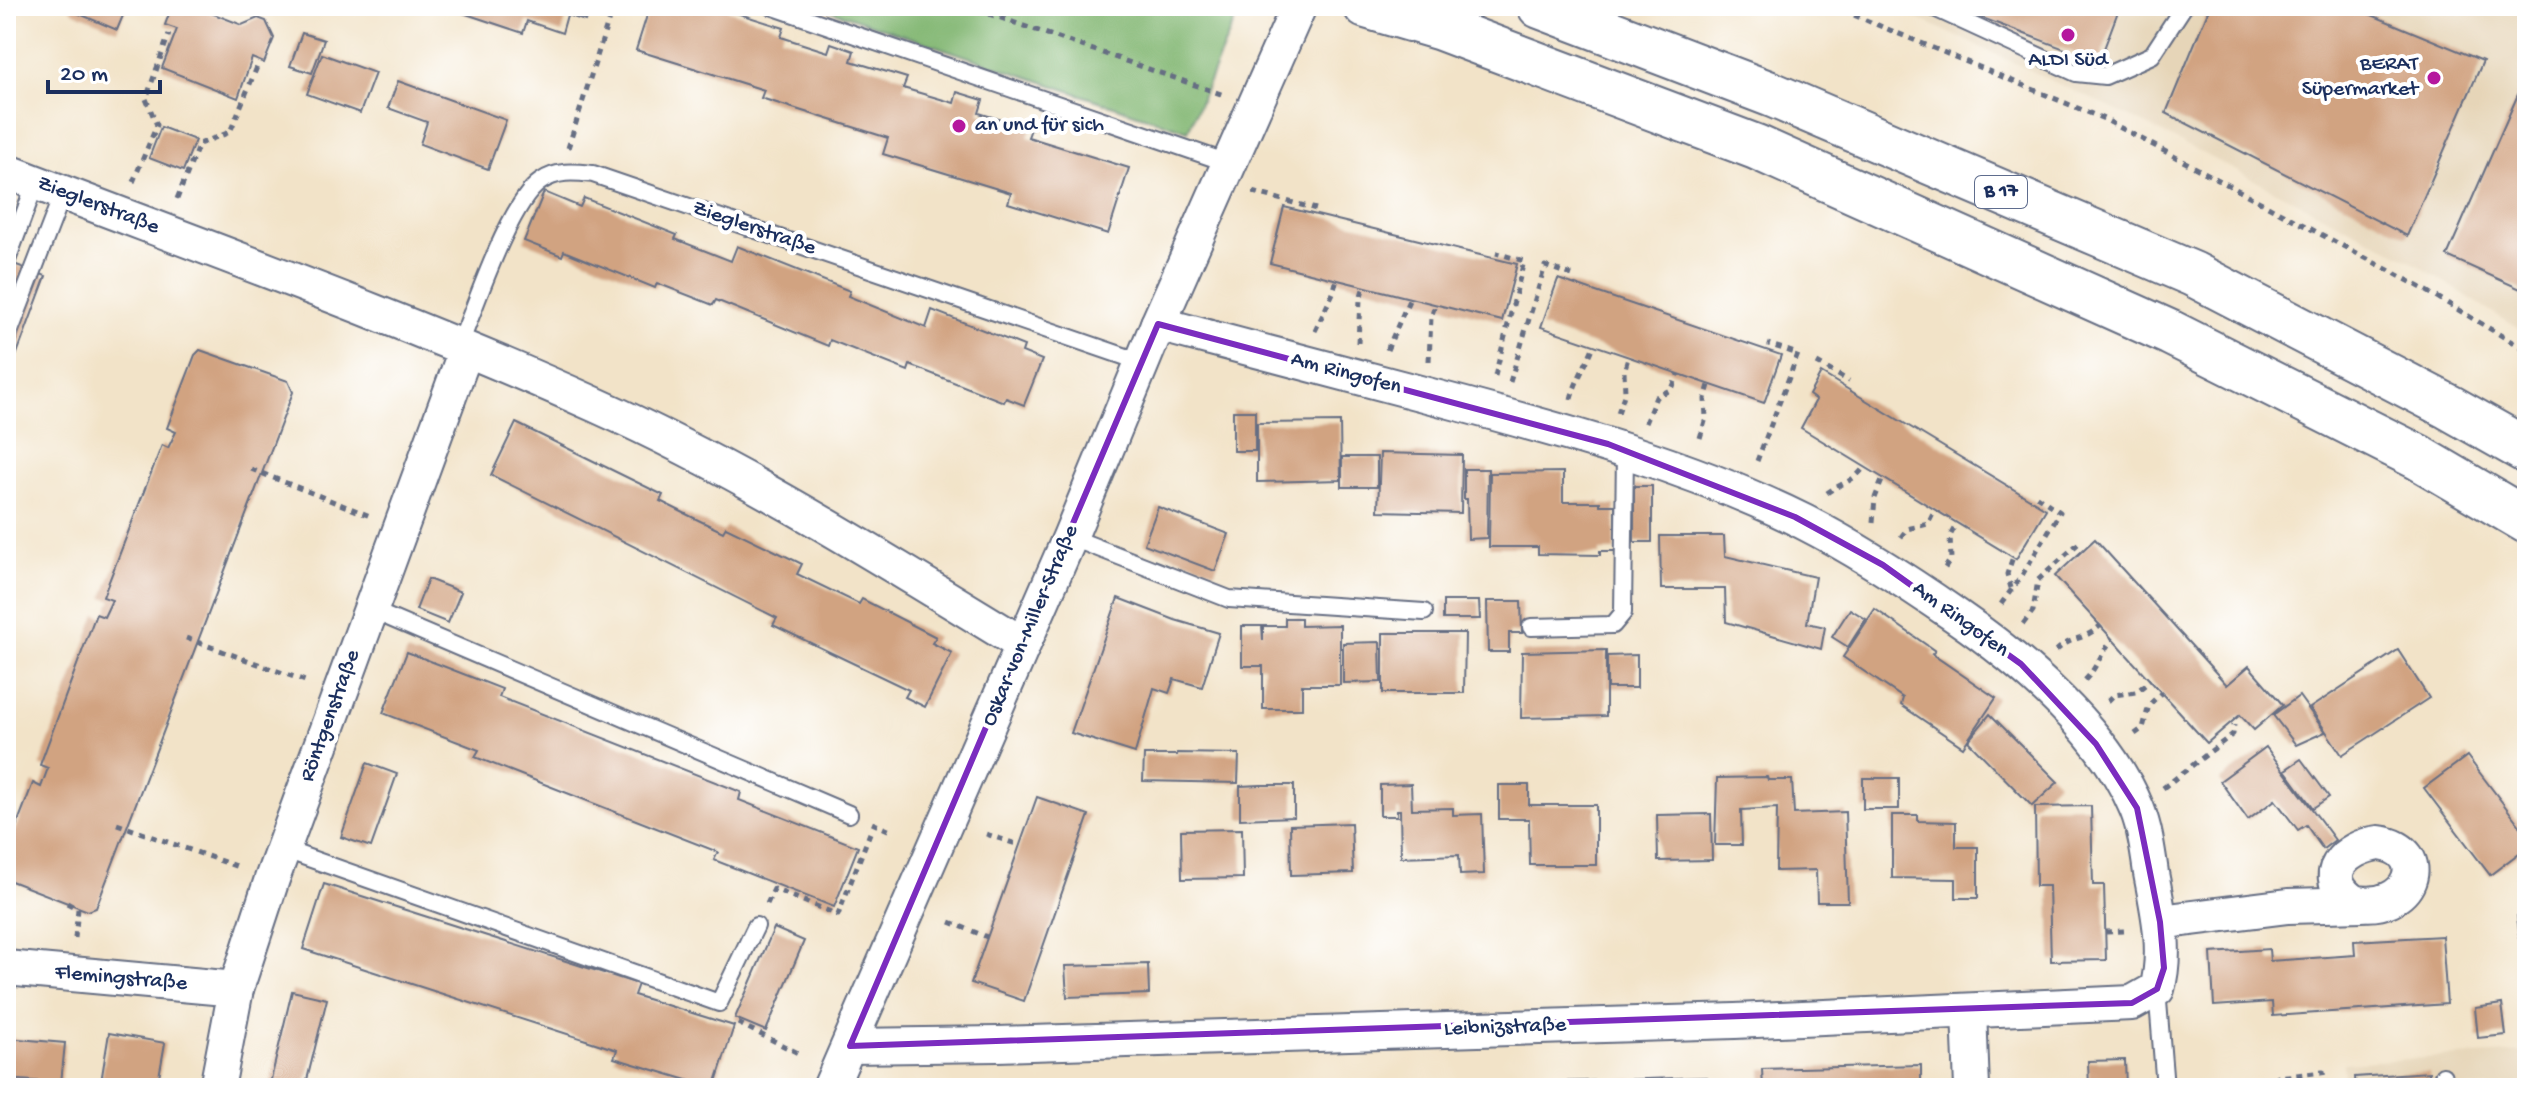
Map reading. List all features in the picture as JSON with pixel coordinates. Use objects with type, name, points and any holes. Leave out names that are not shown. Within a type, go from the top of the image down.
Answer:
[{"type":"highway","points":[[1366,6],[1441,28],[1756,147],[2171,333],[2418,457],[2527,521]]},
{"type":"highway","name":"B 17","points":[[1540,6],[1773,95],[2193,274],[2527,451]]},
{"type":"highway","points":[[2449,407],[2527,437]]},
{"type":"highway","points":[[2418,457],[2527,544]]},
{"type":"street","name":"Oskar-von-Miller-Straße","points":[[830,1088],[1070,537],[1141,362],[1296,13]]},
{"type":"street","name":"Zieglerstraße","points":[[35,182],[462,348],[597,405],[742,477],[889,561],[1022,644]]},
{"type":"street","name":"Am Ringofen","points":[[1158,324],[1561,430],[1623,450],[1743,495],[1806,523],[1883,565],[1991,641],[2033,675],[2071,714],[2117,771],[2137,808],[2143,829],[2160,922],[2164,968],[2157,989]]},
{"type":"street","name":"Röntgenstraße","points":[[217,1088],[236,989],[462,348]]},
{"type":"street","points":[[2160,922],[2288,906],[2386,902],[2403,892],[2409,884],[2409,865],[2398,849],[2379,843],[2359,847],[2348,852],[2288,906]]},
{"type":"street","points":[[2341,860],[2337,870],[2339,889],[2353,902],[2362,904]]},
{"type":"street","name":"Flemingstraße","points":[[6,968],[236,989]]},
{"type":"street","name":"Leibnizstraße","points":[[850,1046],[998,1044],[1969,1011],[2132,1003],[2157,989]]},
{"type":"street","points":[[1969,1011],[1972,1088]]},
{"type":"lane","points":[[771,6],[1226,174]]},
{"type":"lane","points":[[1930,6],[2076,73],[2105,76],[2152,55],[2184,6]]},
{"type":"lane","points":[[462,348],[514,211],[539,182],[561,172]]},
{"type":"lane","name":"Zieglerstraße","points":[[561,172],[593,174],[1141,362]]},
{"type":"lane","points":[[6,263],[35,182]]},
{"type":"lane","points":[[6,341],[35,182]]},
{"type":"lane","points":[[1531,627],[1613,625],[1623,613],[1623,450]]},
{"type":"lane","points":[[1070,537],[1229,599],[1424,612]]},
{"type":"lane","points":[[369,609],[849,814]]},
{"type":"lane","points":[[278,864],[719,1003],[756,926]]},
{"type":"lane","points":[[2157,989],[2165,1088]]},
{"type":"path","points":[[561,172],[613,6]]},
{"type":"path","points":[[966,6],[1255,106]]},
{"type":"path","points":[[1832,6],[2104,119],[2422,288],[2527,351]]},
{"type":"path","points":[[119,214],[157,125],[146,99],[169,34]]},
{"type":"path","points":[[164,232],[199,144],[230,132],[257,67]]},
{"type":"path","points":[[1226,174],[1316,209]]},
{"type":"path","points":[[1494,412],[1524,261],[1496,253]]},
{"type":"path","points":[[1494,412],[1545,266],[1572,275]]},
{"type":"path","points":[[1307,363],[1317,324],[1337,279]]},
{"type":"path","points":[[1364,286],[1360,299],[1360,336],[1364,378]]},
{"type":"path","points":[[1364,378],[1389,344],[1410,298]]},
{"type":"path","points":[[1421,393],[1431,353],[1431,317],[1436,303]]},
{"type":"path","points":[[1743,495],[1798,354],[1768,344]]},
{"type":"path","points":[[1561,430],[1579,374],[1589,360],[1594,345]]},
{"type":"path","points":[[1623,450],[1624,372],[1628,358]]},
{"type":"path","points":[[1817,363],[1849,381]]},
{"type":"path","points":[[1623,450],[1656,397],[1672,389],[1678,374]]},
{"type":"path","points":[[1688,474],[1706,418],[1705,399],[1709,385]]},
{"type":"path","points":[[1806,523],[1820,499],[1836,487],[1855,479],[1865,466]]},
{"type":"path","points":[[251,469],[400,527]]},
{"type":"path","points":[[1991,641],[2012,589],[2060,512],[2035,495]]},
{"type":"path","points":[[1927,596],[1951,559],[1950,536],[1957,523]]},
{"type":"path","points":[[1991,641],[2033,611],[2038,580],[2080,542]]},
{"type":"path","points":[[2012,589],[2007,574],[2013,557]]},
{"type":"path","points":[[2033,675],[2065,642],[2089,636],[2101,625]]},
{"type":"path","points":[[186,638],[339,694]]},
{"type":"path","points":[[2071,714],[2102,651],[2113,639]]},
{"type":"path","points":[[2071,714],[2114,695],[2136,692],[2151,680]]},
{"type":"path","points":[[2105,756],[2143,728],[2149,705],[2162,692]]},
{"type":"path","points":[[2137,808],[2233,734],[2234,725]]},
{"type":"path","points":[[117,824],[278,864]]},
{"type":"path","points":[[756,926],[774,889],[838,915],[874,824],[893,832]]},
{"type":"path","points":[[986,834],[1019,845]]},
{"type":"path","points":[[67,903],[74,907]]},
{"type":"path","points":[[950,922],[987,937]]},
{"type":"path","points":[[765,1036],[802,1055]]},
{"type":"path","points":[[2180,1088],[2323,1072],[2325,1088]]},
{"type":"highlighted area","points":[[1158,324],[1608,444],[1795,517],[1883,565],[2021,664],[2096,744],[2137,808],[2160,922],[2164,968],[2157,989],[2132,1003],[850,1046]]},
{"type":"shaded area","points":[[1880,6],[2527,6],[2527,334],[2403,256],[2143,123],[1928,23]]},
{"type":"shaded area","points":[[2527,1052],[2527,1088],[2345,1088],[2343,1063]]},
{"type":"green space","points":[[817,6],[1241,6],[1188,131]]},
{"type":"building","points":[[72,6],[127,6],[117,30],[70,10]]},
{"type":"building","points":[[172,6],[204,6],[206,11],[242,25],[258,18],[266,21],[274,38],[264,63],[252,58],[238,98],[162,68],[177,29],[165,25]]},
{"type":"building","points":[[442,6],[590,6],[585,21],[567,15],[562,33],[527,21],[523,33]]},
{"type":"building","points":[[650,6],[728,6],[727,10],[784,28],[781,37],[828,52],[831,43],[854,51],[851,61],[907,78],[903,88],[954,103],[957,92],[983,100],[979,113],[1031,129],[1028,137],[1129,168],[1108,234],[1008,203],[1011,193],[883,154],[888,138],[761,98],[764,90],[636,50]]},
{"type":"building","name":"ALDI Süd","points":[[1957,6],[2120,6],[2099,62]]},
{"type":"building","points":[[2210,6],[2350,6],[2483,61],[2407,236],[2166,113]]},
{"type":"building","points":[[302,33],[324,40],[312,73],[290,66]]},
{"type":"building","points":[[322,54],[375,73],[360,113],[307,94]]},
{"type":"building","points":[[2527,74],[2527,292],[2447,256]]},
{"type":"building","points":[[398,81],[506,120],[488,169],[420,144],[427,122],[388,108]]},
{"type":"building","points":[[161,127],[195,140],[183,171],[149,158]]},
{"type":"building","points":[[544,192],[580,207],[584,198],[677,235],[675,239],[731,261],[737,246],[850,291],[848,296],[926,328],[932,310],[1024,346],[1022,352],[1042,360],[1024,405],[1006,398],[1004,402],[910,365],[908,371],[830,340],[828,346],[716,300],[713,305],[657,283],[655,288],[564,251],[562,256],[524,241]]},
{"type":"building","points":[[1284,207],[1517,264],[1502,321],[1270,263]]},
{"type":"building","points":[[6,261],[46,276],[6,383]]},
{"type":"building","points":[[1558,279],[1781,355],[1764,403],[1541,327]]},
{"type":"building","points":[[200,350],[288,381],[293,392],[96,908],[88,911],[6,879],[6,853],[33,783],[41,787],[48,768],[40,765],[96,614],[104,617],[112,600],[103,597],[162,445],[168,448],[176,432],[167,428],[195,355]]},
{"type":"building","points":[[1821,373],[2046,509],[2016,559],[1801,428],[1816,400],[1809,395]]},
{"type":"building","points":[[1233,411],[1255,411],[1255,451],[1233,451]]},
{"type":"building","points":[[1340,422],[1341,480],[1257,482],[1257,423]]},
{"type":"building","points":[[516,423],[663,495],[660,501],[692,517],[723,532],[726,527],[802,564],[797,574],[859,604],[862,599],[936,637],[932,643],[952,653],[925,707],[905,697],[909,690],[773,625],[777,618],[491,475]]},
{"type":"building","points":[[1380,453],[1462,455],[1461,513],[1378,511]]},
{"type":"building","points":[[1342,457],[1377,457],[1377,487],[1342,487]]},
{"type":"building","points":[[1464,469],[1488,469],[1487,538],[1468,539]]},
{"type":"building","points":[[1563,472],[1563,502],[1615,505],[1615,551],[1600,551],[1600,555],[1538,554],[1538,547],[1489,547],[1490,473]]},
{"type":"building","points":[[1634,486],[1652,486],[1652,542],[1634,542]]},
{"type":"building","points":[[1158,507],[1229,534],[1215,571],[1144,544]]},
{"type":"building","points":[[1660,536],[1724,536],[1725,556],[1815,577],[1807,623],[1825,627],[1821,649],[1726,622],[1725,589],[1661,589]]},
{"type":"building","points":[[2095,539],[2227,685],[2249,666],[2283,705],[2254,730],[2240,715],[2207,743],[2055,576]]},
{"type":"building","points":[[428,579],[461,592],[448,623],[416,610]]},
{"type":"building","points":[[1118,598],[1219,633],[1202,687],[1174,679],[1169,693],[1154,688],[1135,753],[1071,733]]},
{"type":"building","points":[[1443,601],[1479,601],[1480,619],[1443,619]]},
{"type":"building","points":[[1487,601],[1521,601],[1522,633],[1509,633],[1509,652],[1488,652]]},
{"type":"building","points":[[1850,609],[1866,619],[1848,647],[1832,637]]},
{"type":"building","points":[[1875,609],[1935,651],[1932,654],[1996,698],[1963,747],[1901,705],[1903,698],[1843,657]]},
{"type":"building","points":[[1285,618],[1301,618],[1301,626],[1340,625],[1340,685],[1302,685],[1302,709],[1263,709],[1263,666],[1242,666],[1242,626],[1262,626],[1263,640],[1263,626],[1285,626]]},
{"type":"building","points":[[1383,633],[1465,633],[1464,693],[1383,693]]},
{"type":"building","points":[[1380,642],[1381,682],[1343,683],[1343,643]]},
{"type":"building","points":[[1606,650],[1606,716],[1521,718],[1522,652]]},
{"type":"building","points":[[2398,650],[2429,698],[2342,755],[2310,708]]},
{"type":"building","points":[[407,652],[502,689],[499,697],[741,792],[739,800],[858,847],[834,907],[714,860],[718,852],[475,757],[479,750],[383,713]]},
{"type":"building","points":[[1637,655],[1637,688],[1607,688],[1607,656]]},
{"type":"building","points":[[2299,696],[2325,732],[2296,745],[2273,715]]},
{"type":"building","points":[[1990,714],[2058,782],[2032,806],[1968,741]]},
{"type":"building","points":[[2266,747],[2335,840],[2323,849],[2306,825],[2298,830],[2275,800],[2248,820],[2220,781]]},
{"type":"building","points":[[1239,754],[1238,783],[1143,781],[1144,755]]},
{"type":"building","points":[[2467,756],[2527,835],[2527,847],[2490,875],[2424,788]]},
{"type":"building","points":[[2301,759],[2329,797],[2313,808],[2285,770]]},
{"type":"building","points":[[367,763],[397,774],[371,847],[341,837]]},
{"type":"building","points":[[1767,777],[1768,780],[1792,780],[1794,814],[1845,812],[1848,902],[1817,902],[1816,870],[1776,871],[1777,808],[1741,810],[1742,845],[1715,845],[1717,778]]},
{"type":"building","points":[[1863,778],[1899,778],[1899,809],[1863,809]]},
{"type":"building","points":[[1411,784],[1412,809],[1453,808],[1453,815],[1482,814],[1484,874],[1460,875],[1459,855],[1401,857],[1400,810],[1397,810],[1397,816],[1380,816],[1380,785]]},
{"type":"building","points":[[1294,785],[1294,817],[1240,819],[1240,786]]},
{"type":"building","points":[[1499,785],[1529,785],[1529,805],[1596,805],[1596,865],[1530,865],[1529,819],[1499,819]]},
{"type":"building","points":[[1037,797],[1089,815],[1024,1001],[971,983]]},
{"type":"building","points":[[2091,806],[2093,885],[2104,885],[2106,960],[2051,961],[2049,886],[2036,886],[2035,807]]},
{"type":"building","points":[[1711,814],[1712,860],[1658,861],[1657,815]]},
{"type":"building","points":[[1892,815],[1918,815],[1918,821],[1956,822],[1956,847],[1978,847],[1978,898],[1956,898],[1956,879],[1892,878]]},
{"type":"building","points":[[1351,823],[1353,873],[1291,875],[1290,825]]},
{"type":"building","points":[[1242,829],[1243,878],[1182,879],[1181,830]]},
{"type":"building","points":[[324,884],[638,984],[634,995],[734,1026],[714,1088],[614,1058],[617,1050],[303,949]]},
{"type":"building","points":[[2527,914],[2527,979],[2525,979],[2517,916]]},
{"type":"building","points":[[774,928],[804,941],[766,1031],[735,1018]]},
{"type":"building","points":[[2442,936],[2447,1004],[2273,1016],[2272,1002],[2214,1006],[2211,953],[2269,949],[2270,961],[2355,955],[2354,941]]},
{"type":"building","points":[[1148,964],[1149,994],[1067,997],[1065,966]]},
{"type":"building","points":[[292,991],[327,999],[305,1088],[269,1088]]},
{"type":"building","points":[[2502,1004],[2506,1035],[2478,1038],[2475,1008]]},
{"type":"building","points":[[109,1033],[165,1043],[157,1088],[100,1088]]},
{"type":"building","points":[[6,1038],[65,1043],[61,1083],[6,1079]]},
{"type":"building","points":[[2125,1060],[2126,1088],[2089,1088],[2088,1061]]},
{"type":"building","points":[[1921,1065],[1921,1088],[1763,1088],[1762,1069]]},
{"type":"building","points":[[2429,1072],[2430,1088],[2356,1088],[2355,1077]]},
{"type":"building","points":[[1707,1077],[1708,1088],[1523,1088],[1523,1083]]},
{"type":"building","points":[[1123,1085],[1145,1085],[1146,1088],[1123,1088]]},
{"type":"place","name":"ALDI Süd","points":[[2068,35]]},
{"type":"place","name":"BERAT Süpermarket","points":[[2434,78]]},
{"type":"place","name":"an und für sich","points":[[959,126]]}]
